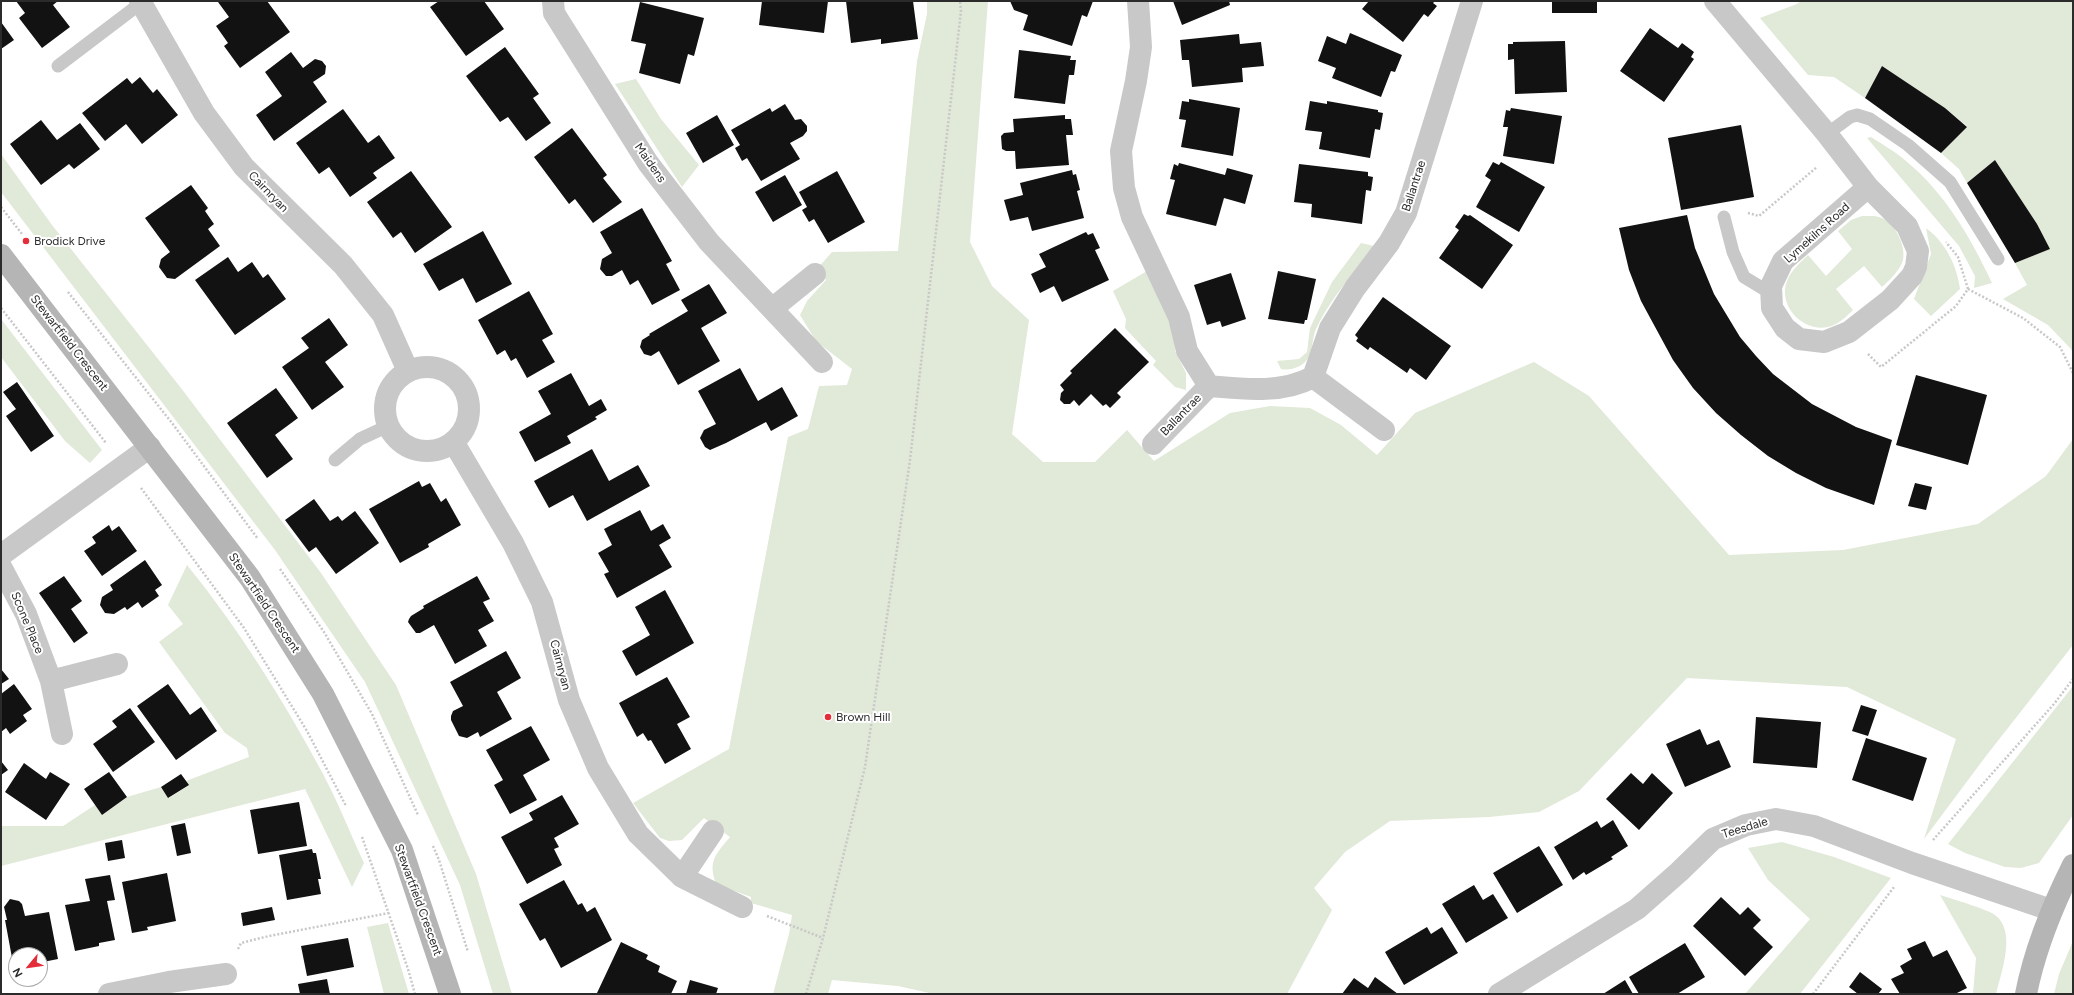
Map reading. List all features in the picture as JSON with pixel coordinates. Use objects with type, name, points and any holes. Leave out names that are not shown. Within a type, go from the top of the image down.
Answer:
[{"type":"street","name":"Maidens","points":[[553,1],[554,14],[648,163],[709,242],[822,362]]},
{"type":"street","name":"Ballantrae","points":[[1138,1],[1141,47],[1136,81],[1121,151],[1124,188],[1132,217],[1179,317],[1187,351],[1209,386]]},
{"type":"street","name":"Ballantrae","points":[[1209,386],[1254,390],[1301,384],[1313,377],[1330,328],[1355,288],[1389,244],[1406,212],[1472,1]]},
{"type":"street","name":"Lymekilns Road","points":[[1714,1],[1833,141],[1868,187],[1907,226],[1918,251],[1916,267],[1912,276],[1890,300],[1849,332],[1824,342],[1799,339],[1785,328],[1772,308],[1771,286],[1783,261],[1868,187]]},
{"type":"street","name":"Cairnryan","points":[[141,2],[204,113],[244,168],[343,265],[383,314],[408,371]]},
{"type":"street","name":"Stewartfield Crescent","points":[[1,255],[250,578],[323,694],[402,850],[450,994]]},
{"type":"street","points":[[772,308],[814,274]]},
{"type":"street","points":[[422,367],[435,368],[448,372],[459,381],[466,392],[470,406],[469,420],[463,432],[454,443],[443,449],[430,452],[417,451],[405,445],[395,437],[388,426],[385,414],[388,395],[398,379],[408,371],[422,367]]},
{"type":"street","points":[[1313,377],[1384,430]]},
{"type":"street","name":"Ballantrae","points":[[1153,444],[1209,386]]},
{"type":"street","name":"Cairnryan","points":[[454,443],[513,543],[542,602],[569,700],[598,768],[638,834],[682,877],[742,907]]},
{"type":"street","points":[[1,555],[150,447]]},
{"type":"street","name":"Scone Place","points":[[1,567],[26,614],[51,681],[62,734]]},
{"type":"street","points":[[51,681],[117,664]]},
{"type":"street","name":"Teesdale","points":[[1500,994],[1637,909],[1679,872],[1713,838],[1746,825],[1776,819],[1814,826],[1912,863],[2051,910]]},
{"type":"street","points":[[682,877],[713,830]]},
{"type":"street","points":[[2026,994],[2032,963],[2051,910],[2073,866]]},
{"type":"street","points":[[109,994],[170,988],[226,974]]},
{"type":"lane","points":[[58,66],[141,2]]},
{"type":"lane","points":[[1833,141],[1850,117],[1857,115],[1870,119],[1908,145],[1950,182],[1998,259]]},
{"type":"lane","points":[[1724,217],[1733,252],[1744,277],[1772,294]]},
{"type":"lane","points":[[335,460],[360,439],[388,426]]},
{"type":"path","points":[[806,994],[823,938],[864,767],[903,507],[961,11],[960,1]]},
{"type":"path","points":[[1724,217],[1722,207],[1759,216],[1833,141]]},
{"type":"path","points":[[1968,289],[2023,318],[2060,347],[2073,373]]},
{"type":"path","points":[[1,308],[124,466],[244,628],[307,731],[347,809]]},
{"type":"path","points":[[1813,994],[1912,863],[2054,704],[2073,679]]},
{"type":"path","points":[[358,830],[389,913],[415,994]]},
{"type":"path","points":[[742,907],[823,938]]},
{"type":"path","points":[[226,974],[241,943],[269,936],[389,913]]},
{"type":"green space","points":[[927,1],[988,1],[970,242],[992,286],[1029,320],[1012,434],[1043,462],[1095,462],[1127,430],[1154,461],[1230,413],[1270,406],[1310,408],[1341,425],[1377,455],[1415,413],[1534,362],[1589,396],[1729,555],[1843,550],[1978,524],[2046,476],[2073,439],[2073,645],[1986,756],[1924,839],[1956,739],[1847,687],[1687,678],[1579,791],[1539,812],[1489,817],[1390,821],[1345,852],[1314,888],[1332,910],[1287,994],[934,994],[898,986],[832,980],[828,994],[773,994],[789,934],[792,915],[751,903],[751,897],[716,884],[713,869],[714,859],[730,837],[704,818],[682,840],[669,841],[660,838],[633,803],[729,749],[788,437],[808,429],[819,386],[847,385],[852,369],[816,341],[800,315],[807,301],[826,280],[817,269],[832,252],[898,251],[917,61],[927,14]]},
{"type":"green space","points":[[1801,1],[2073,1],[2073,354],[2071,349],[2048,325],[2003,299],[2027,285],[2015,263],[2050,249],[2037,224],[1995,160],[1967,183],[1959,169],[1941,153],[1967,126],[1945,108],[1882,66],[1865,98],[1834,77],[1808,75],[1760,18],[1797,4]]},
{"type":"green space","points":[[636,79],[661,119],[699,165],[682,187],[615,84]]},
{"type":"green space","points":[[1871,137],[1902,158],[1933,187],[1956,217],[1966,233],[1992,283],[1974,288],[1975,276],[1959,246],[1867,138]]},
{"type":"green space","points":[[1,154],[52,225],[181,388],[321,573],[396,685],[476,874],[512,994],[493,994],[460,885],[365,682],[275,550],[1,192]]},
{"type":"green space","points":[[1862,216],[1879,217],[1884,219],[1892,226],[1899,237],[1903,249],[1904,255],[1902,264],[1882,287],[1864,266],[1836,289],[1853,310],[1834,325],[1824,328],[1806,324],[1798,319],[1787,303],[1785,294],[1787,280],[1795,268],[1808,255],[1826,276],[1852,249],[1838,231],[1851,220]]},
{"type":"green space","points":[[1926,228],[1939,240],[1949,255],[1956,271],[1960,289],[1931,316],[1914,299],[1931,254]]},
{"type":"green space","points":[[1361,243],[1374,246],[1321,318],[1316,329],[1308,358],[1303,364],[1296,368],[1281,369],[1277,361],[1299,359],[1307,352],[1310,328],[1332,282]]},
{"type":"green space","points":[[1147,271],[1173,317],[1175,351],[1186,373],[1186,390],[1175,387],[1153,365],[1156,361],[1125,328],[1126,319],[1113,291]]},
{"type":"green space","points":[[1,319],[102,450],[90,463],[65,441],[1,357]]},
{"type":"green space","points":[[187,565],[225,614],[260,666],[293,720],[328,785],[364,863],[352,887],[305,789],[1,866],[1,826],[63,826],[95,805],[102,815],[127,797],[161,787],[169,798],[188,786],[186,781],[249,757],[247,748],[225,733],[159,642],[183,624],[168,605]]},
{"type":"green space","points":[[2073,686],[2073,815],[2039,863],[2021,868],[2005,867],[1965,853],[1948,844]]},
{"type":"green space","points":[[1782,842],[1834,857],[1891,878],[1800,994],[1745,994],[1810,919],[1768,880],[1748,848]]},
{"type":"green space","points":[[1940,895],[1991,913],[2002,922],[2005,931],[2006,953],[1996,994],[1973,994],[1976,958]]},
{"type":"green space","points":[[388,923],[409,994],[384,994],[367,927]]},
{"type":"green space","points":[[2073,941],[2073,994],[2054,994],[2059,974]]},
{"type":"building","points":[[16,1],[58,1],[53,5],[70,27],[42,48],[19,18],[25,13]]},
{"type":"building","points":[[267,1],[290,32],[240,68],[224,46],[228,43],[216,26],[229,17],[218,2]]},
{"type":"building","points":[[439,1],[484,1],[504,29],[466,56],[430,7]]},
{"type":"building","points":[[762,1],[828,1],[824,33],[759,25]]},
{"type":"building","points":[[846,1],[913,1],[918,39],[881,44],[881,39],[851,43]]},
{"type":"building","points":[[1010,1],[1093,1],[1087,17],[1082,15],[1072,46],[1023,30],[1028,15],[1014,10]]},
{"type":"building","points":[[1173,1],[1229,1],[1230,5],[1182,25]]},
{"type":"building","points":[[1369,1],[1435,1],[1433,3],[1437,6],[1428,17],[1424,14],[1403,42],[1362,9]]},
{"type":"building","points":[[1552,1],[1597,1],[1597,13],[1552,13]]},
{"type":"building","points":[[640,2],[704,18],[694,56],[688,54],[680,84],[639,73],[646,44],[631,41]]},
{"type":"building","points":[[1,22],[14,40],[1,49]]},
{"type":"building","points":[[1650,28],[1678,48],[1682,43],[1694,52],[1691,57],[1694,59],[1664,102],[1620,71]]},
{"type":"building","points":[[1350,33],[1402,55],[1395,72],[1391,71],[1381,97],[1332,78],[1336,68],[1318,61],[1327,36],[1346,44]]},
{"type":"building","points":[[1239,34],[1240,44],[1261,42],[1264,66],[1242,68],[1243,82],[1192,87],[1189,60],[1182,60],[1180,40]]},
{"type":"building","points":[[1565,41],[1567,92],[1515,94],[1514,59],[1508,60],[1508,44],[1513,44],[1513,42]]},
{"type":"building","points":[[505,47],[539,94],[533,98],[551,123],[526,141],[508,117],[500,122],[466,76]]},
{"type":"building","points":[[1019,50],[1071,56],[1070,60],[1076,60],[1074,75],[1069,75],[1065,104],[1014,98]]},
{"type":"building","points":[[291,52],[303,68],[315,59],[322,61],[326,66],[325,74],[313,82],[327,102],[274,141],[256,115],[282,96],[265,72]]},
{"type":"building","points":[[1882,66],[1945,108],[1967,127],[1941,153],[1865,98]]},
{"type":"building","points":[[140,77],[153,93],[157,89],[178,115],[142,144],[126,124],[105,141],[82,113],[127,78],[132,84]]},
{"type":"building","points":[[1189,99],[1240,108],[1233,156],[1181,147],[1186,120],[1179,119],[1182,101],[1189,102]]},
{"type":"building","points":[[1310,101],[1327,104],[1327,101],[1378,110],[1378,112],[1383,113],[1380,130],[1375,129],[1370,158],[1319,149],[1322,132],[1305,130]]},
{"type":"building","points":[[785,104],[795,120],[801,119],[807,126],[807,131],[803,136],[790,143],[800,159],[761,181],[747,158],[742,161],[735,148],[740,145],[731,130],[770,108],[772,112]]},
{"type":"building","points":[[1511,108],[1562,116],[1554,164],[1503,156],[1508,127],[1503,127],[1506,110],[1510,111]]},
{"type":"building","points":[[343,109],[368,143],[379,135],[395,158],[373,173],[377,178],[350,197],[329,167],[319,174],[296,143]]},
{"type":"building","points":[[717,115],[734,145],[703,163],[686,133]]},
{"type":"building","points":[[1065,115],[1065,119],[1071,119],[1073,135],[1066,135],[1069,165],[1016,169],[1015,151],[1006,151],[1002,149],[1001,136],[1004,133],[1014,132],[1013,119]]},
{"type":"building","points":[[41,120],[57,140],[80,123],[100,149],[74,169],[69,164],[41,185],[10,144]]},
{"type":"building","points":[[1741,125],[1754,197],[1681,210],[1668,138]]},
{"type":"building","points":[[572,128],[607,175],[603,178],[622,202],[593,223],[575,199],[569,204],[534,157]]},
{"type":"building","points":[[1995,160],[2037,224],[2050,249],[2015,263],[1967,183]]},
{"type":"building","points":[[1493,162],[1499,165],[1501,162],[1545,187],[1519,232],[1476,207],[1491,180],[1485,176]]},
{"type":"building","points":[[1179,163],[1225,175],[1227,168],[1253,175],[1245,204],[1224,198],[1216,226],[1166,214],[1175,180],[1170,179],[1174,164],[1178,166]]},
{"type":"building","points":[[1299,164],[1368,172],[1368,176],[1373,177],[1371,191],[1366,190],[1362,224],[1311,217],[1312,204],[1294,202]]},
{"type":"building","points":[[1072,170],[1073,175],[1076,174],[1080,190],[1077,191],[1084,218],[1032,231],[1028,217],[1010,221],[1004,200],[1023,195],[1020,183]]},
{"type":"building","points":[[411,171],[452,227],[415,253],[401,232],[393,238],[367,202]]},
{"type":"building","points":[[837,171],[865,222],[828,243],[814,219],[809,222],[802,210],[807,207],[799,192]]},
{"type":"building","points":[[785,175],[802,205],[773,222],[755,192]]},
{"type":"building","points":[[191,185],[208,208],[205,211],[214,224],[208,229],[220,246],[175,279],[167,278],[159,267],[161,259],[170,252],[145,218]]},
{"type":"building","points":[[642,208],[672,261],[666,264],[680,290],[652,305],[638,280],[630,285],[622,270],[612,276],[606,276],[600,269],[602,259],[612,253],[600,232]]},
{"type":"building","points":[[1464,214],[1468,216],[1470,215],[1513,245],[1482,289],[1439,258],[1459,230],[1455,227]]},
{"type":"building","points":[[1687,215],[1695,248],[1714,294],[1740,337],[1756,356],[1773,374],[1812,404],[1856,427],[1892,440],[1874,505],[1826,488],[1796,473],[1768,456],[1716,413],[1693,388],[1673,360],[1641,301],[1629,270],[1619,228]]},
{"type":"building","points":[[483,231],[512,284],[476,303],[463,278],[439,291],[423,264]]},
{"type":"building","points":[[1086,232],[1088,235],[1093,233],[1100,248],[1095,250],[1109,280],[1062,302],[1054,286],[1040,293],[1031,274],[1046,267],[1039,254]]},
{"type":"building","points":[[228,257],[238,272],[252,262],[263,278],[268,274],[286,299],[235,335],[195,280]]},
{"type":"building","points":[[1278,271],[1316,279],[1307,320],[1305,320],[1304,324],[1268,319]]},
{"type":"building","points":[[1231,273],[1246,319],[1222,327],[1220,321],[1207,325],[1194,285]]},
{"type":"building","points":[[709,284],[727,313],[701,328],[720,361],[678,385],[659,351],[651,356],[644,354],[640,347],[642,340],[650,335],[649,334],[688,311],[681,300]]},
{"type":"building","points":[[529,291],[553,334],[542,340],[555,362],[527,378],[516,358],[511,361],[505,350],[497,355],[478,320]]},
{"type":"building","points":[[1383,297],[1451,346],[1426,380],[1410,368],[1407,373],[1370,347],[1368,350],[1356,341],[1358,338],[1355,335]]},
{"type":"building","points":[[329,318],[348,345],[325,362],[344,387],[312,410],[282,367],[309,348],[301,338]]},
{"type":"building","points":[[1115,328],[1149,362],[1117,393],[1121,397],[1110,408],[1106,404],[1103,406],[1091,394],[1079,406],[1074,400],[1070,404],[1064,404],[1060,400],[1061,393],[1064,390],[1060,385],[1072,373],[1070,371]]},
{"type":"building","points":[[740,368],[758,401],[782,387],[798,416],[771,431],[766,422],[710,450],[705,447],[700,438],[704,430],[716,424],[698,391]]},
{"type":"building","points":[[571,373],[589,406],[601,399],[607,410],[595,417],[597,419],[567,436],[571,443],[535,462],[519,432],[551,414],[538,391]]},
{"type":"building","points":[[1916,375],[1987,395],[1968,465],[1896,445]]},
{"type":"building","points":[[17,382],[54,436],[31,452],[6,416],[16,409],[3,392]]},
{"type":"building","points":[[276,388],[298,418],[275,435],[293,459],[267,478],[227,423]]},
{"type":"building","points":[[592,449],[609,481],[638,465],[650,486],[587,521],[573,495],[549,508],[534,481]]},
{"type":"building","points":[[419,481],[422,487],[430,483],[441,502],[446,498],[461,525],[428,544],[429,547],[400,563],[369,509]]},
{"type":"building","points":[[1915,483],[1932,487],[1926,510],[1908,506]]},
{"type":"building","points":[[314,499],[330,521],[338,516],[342,521],[355,511],[379,543],[336,574],[316,547],[309,552],[285,520]]},
{"type":"building","points":[[640,510],[651,531],[663,524],[671,538],[659,545],[672,567],[617,598],[604,574],[609,572],[598,553],[612,545],[604,529]]},
{"type":"building","points":[[109,525],[112,531],[119,526],[137,551],[102,576],[84,551],[96,543],[92,537]]},
{"type":"building","points":[[145,560],[162,585],[155,590],[159,596],[142,608],[138,602],[127,610],[125,607],[114,614],[105,613],[100,605],[102,597],[113,590],[110,585]]},
{"type":"building","points":[[64,576],[82,601],[71,609],[88,633],[74,643],[39,593]]},
{"type":"building","points":[[477,576],[490,599],[483,602],[494,621],[478,630],[487,646],[455,664],[434,625],[420,633],[416,633],[408,622],[411,616],[424,608],[423,606]]},
{"type":"building","points":[[665,590],[694,643],[636,676],[622,651],[650,635],[635,607]]},
{"type":"building","points":[[506,651],[521,678],[497,692],[512,719],[480,737],[478,732],[467,738],[459,736],[451,720],[451,716],[453,711],[463,706],[450,682]]},
{"type":"building","points":[[1,669],[9,679],[1,684]]},
{"type":"building","points":[[667,677],[690,717],[677,724],[691,749],[665,764],[651,740],[648,741],[643,733],[637,737],[619,703]]},
{"type":"building","points":[[14,684],[32,709],[23,715],[27,721],[10,734],[6,728],[1,732],[1,694]]},
{"type":"building","points":[[168,684],[190,715],[201,707],[217,731],[176,760],[137,706]]},
{"type":"building","points":[[1861,705],[1877,710],[1868,736],[1852,731]]},
{"type":"building","points":[[130,708],[155,742],[113,772],[93,744],[117,727],[112,721]]},
{"type":"building","points":[[1756,717],[1821,722],[1817,768],[1753,763]]},
{"type":"building","points":[[531,726],[550,760],[523,775],[537,800],[510,814],[494,785],[503,780],[486,750]]},
{"type":"building","points":[[1700,729],[1707,745],[1719,740],[1731,767],[1685,787],[1666,744]]},
{"type":"building","points":[[1866,738],[1927,758],[1913,801],[1852,780]]},
{"type":"building","points":[[1,761],[8,770],[1,775]]},
{"type":"building","points":[[24,763],[46,779],[50,772],[70,784],[46,820],[5,792]]},
{"type":"building","points":[[109,772],[127,797],[102,815],[84,789]]},
{"type":"building","points":[[1631,773],[1643,784],[1652,773],[1673,793],[1639,830],[1606,799]]},
{"type":"building","points":[[181,774],[189,785],[168,798],[161,787]]},
{"type":"building","points":[[562,795],[579,824],[554,838],[559,847],[554,849],[562,865],[527,884],[501,837],[533,820],[529,813]]},
{"type":"building","points":[[299,802],[307,846],[258,854],[250,810]]},
{"type":"building","points":[[1613,820],[1628,846],[1611,857],[1613,859],[1586,875],[1584,872],[1573,880],[1554,847],[1597,821],[1601,828]]},
{"type":"building","points":[[185,823],[191,853],[177,856],[171,826]]},
{"type":"building","points":[[122,840],[125,858],[108,861],[105,843]]},
{"type":"building","points":[[1539,846],[1563,885],[1517,913],[1493,873]]},
{"type":"building","points":[[312,849],[313,853],[316,853],[321,879],[318,879],[321,894],[287,900],[279,855]]},
{"type":"building","points":[[167,873],[176,921],[147,927],[148,930],[132,933],[122,882]]},
{"type":"building","points":[[110,875],[115,900],[107,901],[115,940],[99,943],[99,946],[75,951],[65,905],[90,901],[85,879]]},
{"type":"building","points":[[564,880],[578,905],[582,903],[587,912],[595,907],[612,940],[561,968],[545,938],[540,941],[519,904]]},
{"type":"building","points":[[1474,885],[1483,900],[1493,894],[1508,918],[1466,943],[1442,904]]},
{"type":"building","points":[[1721,897],[1740,915],[1748,907],[1761,920],[1753,928],[1773,947],[1745,976],[1693,926]]},
{"type":"building","points":[[10,899],[19,901],[22,904],[25,916],[49,912],[58,959],[48,961],[48,947],[10,947],[4,907]]},
{"type":"building","points":[[272,907],[275,920],[243,926],[241,913]]},
{"type":"building","points":[[1427,927],[1431,934],[1442,927],[1458,953],[1404,985],[1385,952]]},
{"type":"building","points":[[348,938],[354,967],[307,976],[301,946]]},
{"type":"building","points":[[1925,941],[1933,957],[1947,950],[1967,988],[1955,994],[1900,994],[1891,979],[1904,973],[1900,966],[1912,959],[1907,949]]},
{"type":"building","points":[[621,942],[648,955],[646,959],[660,966],[658,972],[677,981],[671,994],[597,993]]},
{"type":"building","points":[[1685,943],[1705,977],[1677,994],[1639,994],[1629,977]]},
{"type":"building","points":[[1860,972],[1882,989],[1878,994],[1858,994],[1849,987]]},
{"type":"building","points":[[1375,977],[1398,994],[1342,994],[1354,978],[1368,988]]},
{"type":"building","points":[[327,979],[330,994],[300,994],[298,984]]},
{"type":"building","points":[[690,980],[718,988],[716,994],[686,994]]},
{"type":"building","points":[[1625,980],[1633,994],[1603,994]]},
{"type":"place","name":"Brodick Drive","points":[[26,241]]},
{"type":"place","name":"Brown Hill","points":[[828,717]]}]
